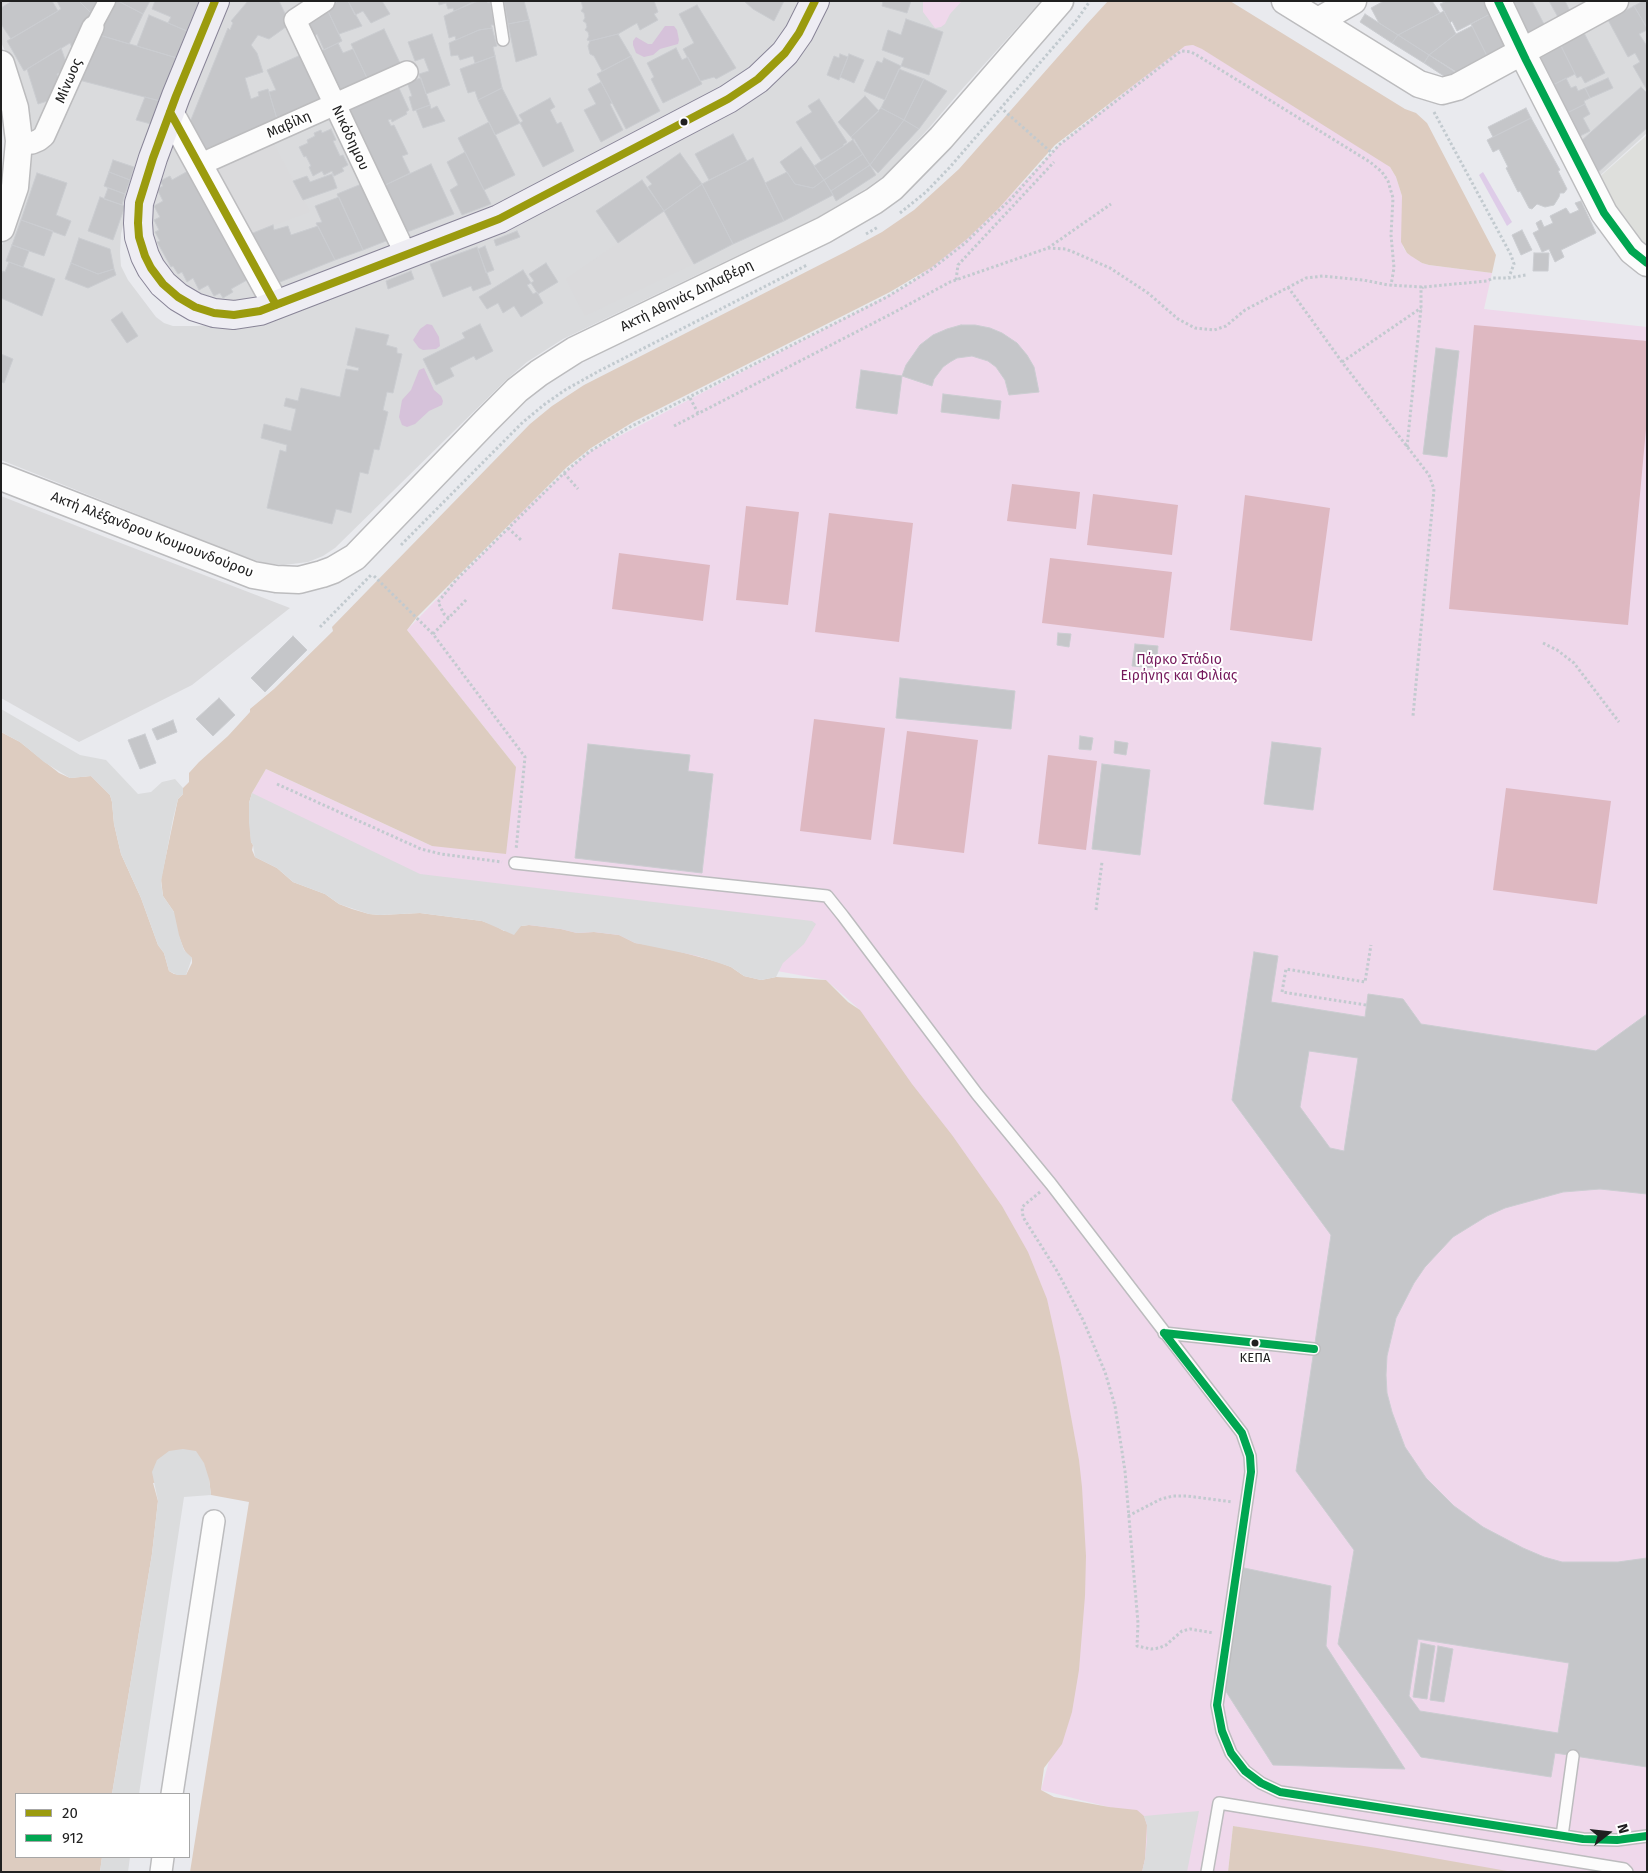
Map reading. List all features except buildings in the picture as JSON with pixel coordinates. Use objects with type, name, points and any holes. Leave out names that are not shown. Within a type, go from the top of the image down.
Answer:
[{"type":"main road","points":[[215,1],[170,112],[144,186],[138,210],[139,236],[151,268],[163,284],[178,297],[208,312],[240,315],[276,305],[517,210],[739,93],[758,79],[785,53],[799,34],[815,1]]},
{"type":"street","name":"Μίνωος","points":[[19,144],[32,143],[44,136],[93,27],[107,1]]},
{"type":"street","name":"Νικόδημου","points":[[324,1],[295,20],[406,255]]},
{"type":"street","name":"Ακτή Αθηνάς Δηλαβέρη","points":[[305,578],[333,570],[355,557],[486,421],[517,390],[539,373],[575,350],[824,230],[874,201],[892,188],[941,138],[1060,1]]},
{"type":"street","points":[[1284,1],[1411,80],[1432,98],[1457,87],[1616,1]]},
{"type":"street","points":[[1318,21],[1354,1]]},
{"type":"street","points":[[1498,1],[1589,186],[1614,228],[1632,251],[1647,263]]},
{"type":"street","points":[[1,64],[15,108],[19,144],[15,187],[1,228]]},
{"type":"street","name":"Μαβίλη","points":[[199,165],[407,72]]},
{"type":"street","points":[[170,112],[276,305]]},
{"type":"street","name":"Ακτή Αλέξανδρου Κουμουνδούρου","points":[[1,477],[253,575],[276,580],[305,578]]},
{"type":"street","points":[[172,1793],[214,1521]]},
{"type":"street","points":[[160,1872],[163,1858]]},
{"type":"lane","points":[[497,1],[503,40]]},
{"type":"lane","points":[[515,863],[827,896],[977,1094],[1051,1184],[1242,1433],[1250,1456],[1251,1472],[1217,1705],[1222,1731],[1231,1753],[1244,1771],[1261,1783],[1280,1792],[1583,1839],[1617,1840],[1647,1836]]},
{"type":"lane","points":[[1164,1333],[1314,1349]]},
{"type":"lane","points":[[1562,1836],[1574,1756]]},
{"type":"lane","points":[[1207,1872],[1219,1804],[1624,1869],[1627,1872]]},
{"type":"path","points":[[898,213],[926,192],[950,168],[1076,21],[1090,1]]},
{"type":"path","points":[[449,618],[444,614],[438,602],[457,579],[564,473],[608,440],[887,297],[929,272],[964,244],[1011,199],[1059,145],[1181,51],[1191,52],[1361,157],[1382,172],[1388,180],[1393,198],[1392,235],[1394,268],[1391,285]]},
{"type":"path","points":[[1432,98],[1442,126],[1511,255],[1514,264],[1509,278]]},
{"type":"path","points":[[1001,108],[1052,153]]},
{"type":"path","points":[[956,280],[958,265],[1054,162]]},
{"type":"path","points":[[674,426],[956,280],[1048,248],[1111,204]]},
{"type":"path","points":[[860,238],[882,224]]},
{"type":"path","points":[[1048,248],[1066,250],[1110,268],[1148,293],[1178,318],[1195,328],[1214,330],[1226,326],[1245,310],[1306,278],[1323,276],[1391,285],[1423,287],[1487,281],[1493,278],[1509,278],[1526,274]]},
{"type":"path","points":[[397,548],[517,428],[565,390],[811,263]]},
{"type":"path","points":[[1288,287],[1342,362],[1429,476],[1434,489],[1413,716]]},
{"type":"path","points":[[1407,448],[1421,308],[1421,289],[1423,287]]},
{"type":"path","points":[[1342,362],[1421,308]]},
{"type":"path","points":[[690,398],[698,413]]},
{"type":"path","points":[[564,473],[578,489]]},
{"type":"path","points":[[508,528],[521,540]]},
{"type":"path","points":[[320,627],[378,567]]},
{"type":"path","points":[[277,784],[421,849],[441,854],[515,863],[525,757],[433,634],[374,576]]},
{"type":"path","points":[[433,634],[467,599]]},
{"type":"path","points":[[1543,643],[1557,650],[1574,663],[1619,722]]},
{"type":"path","points":[[1096,910],[1102,862]]},
{"type":"path","points":[[1366,1005],[1282,992],[1286,969],[1365,982],[1371,945]]},
{"type":"path","points":[[1034,1197],[1022,1207],[1023,1217],[1048,1255],[1073,1300],[1094,1345],[1111,1391],[1121,1436],[1138,1623],[1137,1646],[1151,1649],[1159,1648],[1166,1645],[1182,1631],[1205,1632]]},
{"type":"path","points":[[1128,1516],[1160,1499],[1172,1496],[1226,1501]]},
{"type":"shaded area","points":[[1,1],[205,1],[125,216],[120,252],[121,266],[128,280],[156,317],[164,323],[173,326],[197,326],[252,321],[734,108],[827,1],[1041,1],[885,175],[818,217],[563,339],[527,362],[506,380],[335,548],[323,556],[308,562],[284,565],[264,563],[242,556],[1,460],[1,247],[10,229],[11,65],[1,42]]},
{"type":"shaded area","points":[[225,1],[802,1],[788,28],[764,58],[724,89],[508,203],[257,301],[223,304],[180,286],[153,248],[148,207]]},
{"type":"shaded area","points":[[1108,1],[1230,1],[1405,109],[1416,113],[1427,123],[1496,255],[1492,273],[1429,265],[1411,256],[1407,253],[1401,242],[1402,196],[1396,177],[1390,167],[1202,49],[1193,45],[1185,46],[1055,145],[999,208],[967,239],[932,267],[890,292],[633,422],[591,448],[567,467],[417,617],[407,630],[516,767],[506,854],[432,846],[266,769],[252,793],[249,803],[251,842],[255,857],[277,868],[293,882],[325,894],[339,904],[352,909],[369,914],[420,913],[482,921],[504,931],[529,925],[577,933],[594,932],[619,935],[635,943],[662,947],[718,962],[731,967],[744,976],[761,980],[776,977],[826,980],[848,1002],[860,1010],[1002,1206],[1028,1252],[1047,1299],[1079,1460],[1086,1556],[1079,1670],[1072,1712],[1062,1744],[1044,1768],[1041,1790],[1054,1797],[1137,1810],[1144,1816],[1147,1825],[1145,1859],[1142,1872],[190,1872],[249,1502],[211,1495],[209,1479],[153,1483],[158,1501],[152,1554],[112,1793],[15,1793],[15,1858],[102,1858],[100,1872],[1,1872],[1,732],[20,742],[59,773],[70,778],[91,776],[110,795],[121,854],[141,898],[158,945],[164,953],[169,971],[174,974],[186,975],[192,963],[192,958],[183,947],[174,924],[174,912],[163,896],[161,879],[178,799],[183,794],[183,788],[189,782],[189,773],[199,762],[228,736],[250,712],[250,709],[274,689],[333,631],[332,627],[530,424],[552,406],[584,385],[845,252],[882,232],[914,210],[959,169]]},
{"type":"shaded area","points":[[1506,1],[1600,1],[1527,42]]},
{"type":"shaded area","points":[[1631,1],[1647,1],[1647,133],[1594,181],[1534,54]]},
{"type":"shaded area","points":[[665,26],[674,26],[677,30],[678,44],[660,49],[653,55],[644,57],[636,53],[633,41],[636,37],[648,44],[652,44]]},
{"type":"shaded area","points":[[1647,135],[1647,252],[1596,180]]},
{"type":"shaded area","points":[[273,143],[310,212],[248,235],[212,170]]},
{"type":"shaded area","points":[[1483,172],[1512,222],[1507,226],[1479,175]]},
{"type":"shaded area","points":[[664,211],[694,264],[585,316],[566,279]]},
{"type":"shaded area","points":[[427,324],[432,325],[439,337],[440,346],[436,349],[423,350],[413,340],[420,329]]},
{"type":"shaded area","points":[[1474,325],[1647,341],[1647,418],[1628,625],[1449,609]]},
{"type":"shaded area","points":[[424,368],[434,390],[441,396],[442,405],[429,411],[415,424],[407,427],[402,425],[399,417],[402,400],[411,390],[419,370]]},
{"type":"shaded area","points":[[1012,484],[1080,492],[1076,529],[1007,521]]},
{"type":"shaded area","points":[[1093,494],[1178,505],[1172,555],[1087,545]]},
{"type":"shaded area","points":[[1245,495],[1330,508],[1312,641],[1230,630]]},
{"type":"shaded area","points":[[1,496],[290,608],[192,685],[79,742],[1,698]]},
{"type":"shaded area","points":[[746,506],[799,512],[788,605],[736,600]]},
{"type":"shaded area","points":[[829,513],[913,523],[899,642],[815,632]]},
{"type":"shaded area","points":[[619,553],[710,565],[703,621],[612,609]]},
{"type":"shaded area","points":[[1050,558],[1172,572],[1164,638],[1042,623]]},
{"type":"shaded area","points":[[814,719],[885,728],[871,840],[800,831]]},
{"type":"shaded area","points":[[907,731],[978,740],[964,853],[893,844]]},
{"type":"shaded area","points":[[1048,755],[1097,761],[1086,850],[1038,844]]},
{"type":"shaded area","points":[[1506,788],[1611,801],[1597,904],[1493,890]]},
{"type":"shaded area","points":[[1233,1826],[1377,1848],[1513,1872],[1228,1872]]},
{"type":"green space","points":[[923,1],[962,1],[950,14],[945,24],[935,28],[923,12]]},
{"type":"green space","name":"Πάρκο Στάδιο Ειρήνης και Φιλίας","points":[[1185,46],[1198,46],[1377,157],[1390,167],[1396,177],[1402,196],[1403,247],[1407,253],[1422,263],[1492,273],[1484,309],[1647,327],[1647,1872],[1507,1872],[1233,1826],[1228,1872],[1140,1872],[1144,1816],[1041,1790],[1049,1761],[860,1010],[826,980],[293,882],[252,793],[266,769],[432,846],[516,767],[407,630],[508,528],[516,517],[589,452],[910,284],[1012,194],[1059,145],[1176,51]]},
{"type":"pier","points":[[1,709],[80,755],[106,760],[138,794],[151,792],[162,782],[175,779],[183,788],[183,794],[178,799],[173,819],[161,882],[163,896],[174,912],[184,950],[192,958],[186,975],[177,975],[169,971],[164,953],[158,945],[141,898],[121,854],[110,795],[91,776],[70,778],[44,762],[20,742],[1,732]]},
{"type":"pier","points":[[252,793],[420,874],[812,921],[816,924],[804,944],[783,963],[776,977],[761,980],[744,976],[731,967],[698,956],[635,943],[619,935],[594,932],[577,933],[529,925],[521,926],[514,935],[482,921],[420,913],[369,914],[339,904],[325,894],[293,882],[277,868],[255,857],[249,823],[249,803]]},
{"type":"pier","points":[[183,1449],[196,1451],[204,1463],[211,1495],[184,1497],[139,1793],[112,1793],[152,1554],[158,1501],[152,1472],[157,1460],[169,1451]]},
{"type":"pier","points":[[1199,1811],[1187,1872],[1142,1872],[1147,1840],[1147,1825],[1144,1816]]},
{"type":"pier","points":[[102,1858],[130,1858],[128,1872],[100,1872]]},
{"type":"transit line","name":"20","points":[[215,1],[153,158],[139,203],[138,223],[139,237],[145,256],[163,284],[178,297],[195,307],[214,313],[234,315],[260,311],[499,219],[728,99],[758,79],[785,53],[799,33],[815,1]]},
{"type":"transit line","name":"912","points":[[1498,1],[1604,213],[1632,251],[1647,263]]},
{"type":"transit line","name":"20","points":[[170,112],[276,305]]},
{"type":"transit line","name":"912","points":[[1164,1333],[1242,1433],[1250,1456],[1251,1472],[1217,1705],[1222,1731],[1231,1753],[1245,1771],[1261,1783],[1280,1792],[1583,1839],[1617,1840],[1647,1836]]},
{"type":"transit line","name":"912","points":[[1164,1333],[1314,1349]]},
{"type":"place","name":"ΚΕΠΑ","points":[[1255,1343]]}]
